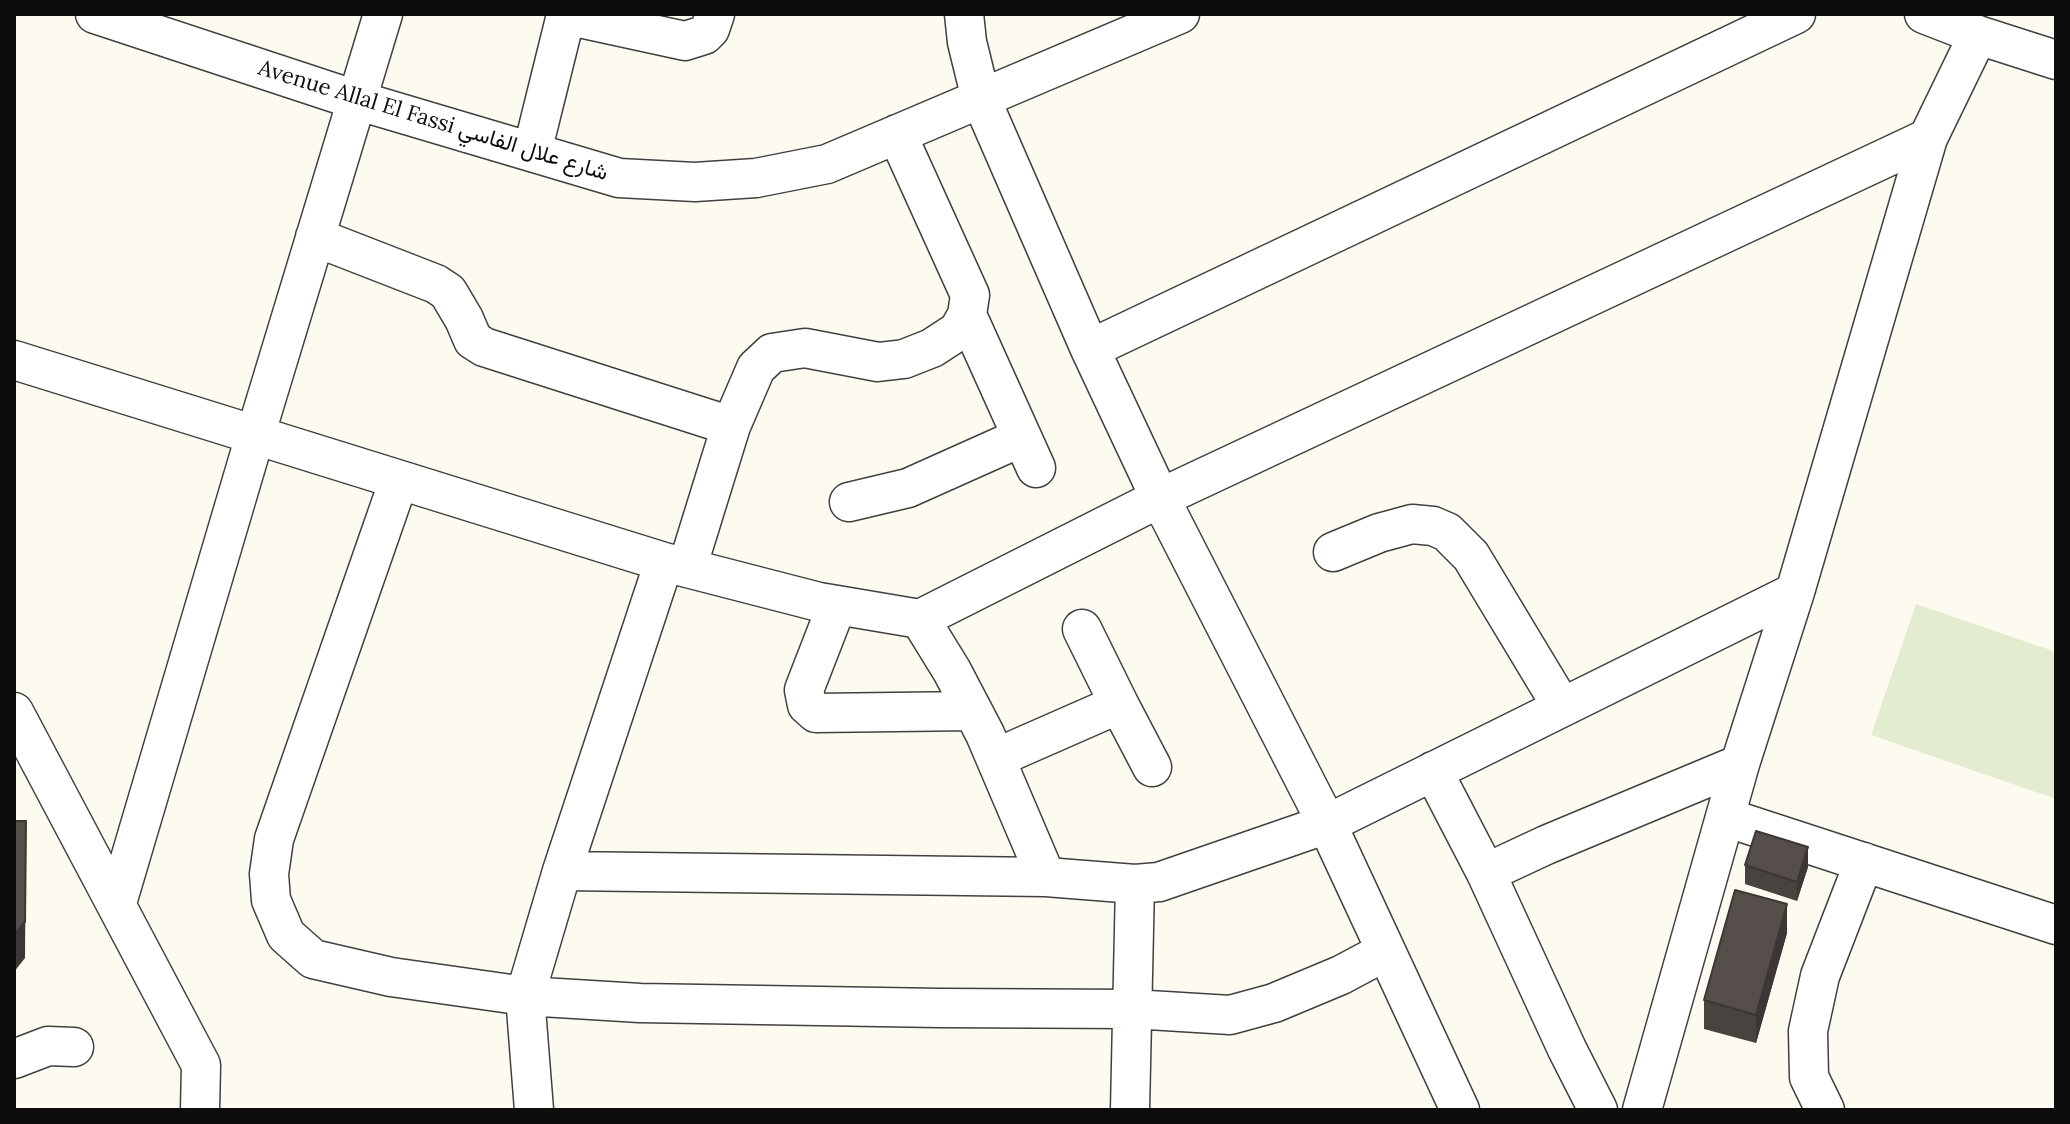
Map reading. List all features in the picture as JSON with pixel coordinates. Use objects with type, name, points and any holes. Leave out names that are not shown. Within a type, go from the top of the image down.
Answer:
[{"type":"street","name":"Avenue Allal El Fassi شارع علال الفاسي","points":[[95,14],[356,100],[619,178],[695,182],[756,178],[827,164],[1180,14]]},
{"type":"street","points":[[117,903],[383,14]]},
{"type":"street","points":[[532,152],[565,19],[570,16],[685,41],[704,35],[710,29],[715,14]]},
{"type":"street","points":[[1090,349],[1796,14]]},
{"type":"street","points":[[1924,14],[2056,60]]},
{"type":"street","points":[[956,17],[967,42],[981,99],[1090,349],[1160,498],[1327,824],[1460,1110]]},
{"type":"street","points":[[1642,1110],[1740,764],[1795,592],[1928,138],[1978,35]]},
{"type":"street","points":[[534,1110],[525,996],[562,871],[676,565],[756,368],[772,353],[805,348],[878,362],[904,359],[932,348],[958,331],[967,315],[970,295],[897,134]]},
{"type":"street","points":[[14,360],[676,565],[837,605],[920,619],[1160,498],[1928,138]]},
{"type":"street","points":[[315,237],[436,284],[448,292],[473,340],[484,347],[731,426]]},
{"type":"street","points":[[849,502],[1029,453],[967,315]]},
{"type":"street","points":[[399,480],[274,839],[269,874],[271,900],[286,935],[313,959],[391,977],[525,996],[640,1003],[1132,1009],[1230,1015],[1274,1003],[1341,975],[1386,951]]},
{"type":"street","points":[[1333,552],[1379,533],[1412,524],[1433,526],[1447,532],[1471,556],[1562,707]]},
{"type":"street","points":[[562,871],[1046,877],[1135,884],[1159,882],[1327,824],[1795,592]]},
{"type":"street","points":[[837,605],[804,690],[807,705],[816,713],[973,711]]},
{"type":"street","points":[[920,619],[952,671],[996,758],[1046,877]]},
{"type":"street","points":[[1082,629],[1152,767]]},
{"type":"street","points":[[996,758],[1119,704]]},
{"type":"street","points":[[14,712],[201,1065],[200,1110]]},
{"type":"street","points":[[1486,873],[1740,764]]},
{"type":"street","points":[[1433,771],[1486,873],[1598,1110]]},
{"type":"street","points":[[1725,817],[2056,925]]},
{"type":"street","points":[[1825,1110],[1809,1077],[1808,1031],[1820,976],[1864,862]]},
{"type":"street","points":[[1130,1110],[1135,884]]},
{"type":"street","points":[[14,1059],[48,1046],[74,1047]]},
{"type":"street","points":[[1654,1069],[1671,1110]]},
{"type":"green space","points":[[1916,604],[2056,652],[2056,799],[1871,735]]},
{"type":"building","points":[[14,821],[26,821],[25,922],[14,935]]},
{"type":"building","points":[[1756,831],[1808,847],[1797,882],[1745,865]]},
{"type":"building","points":[[1735,890],[1787,904],[1756,1015],[1704,1000]]}]
